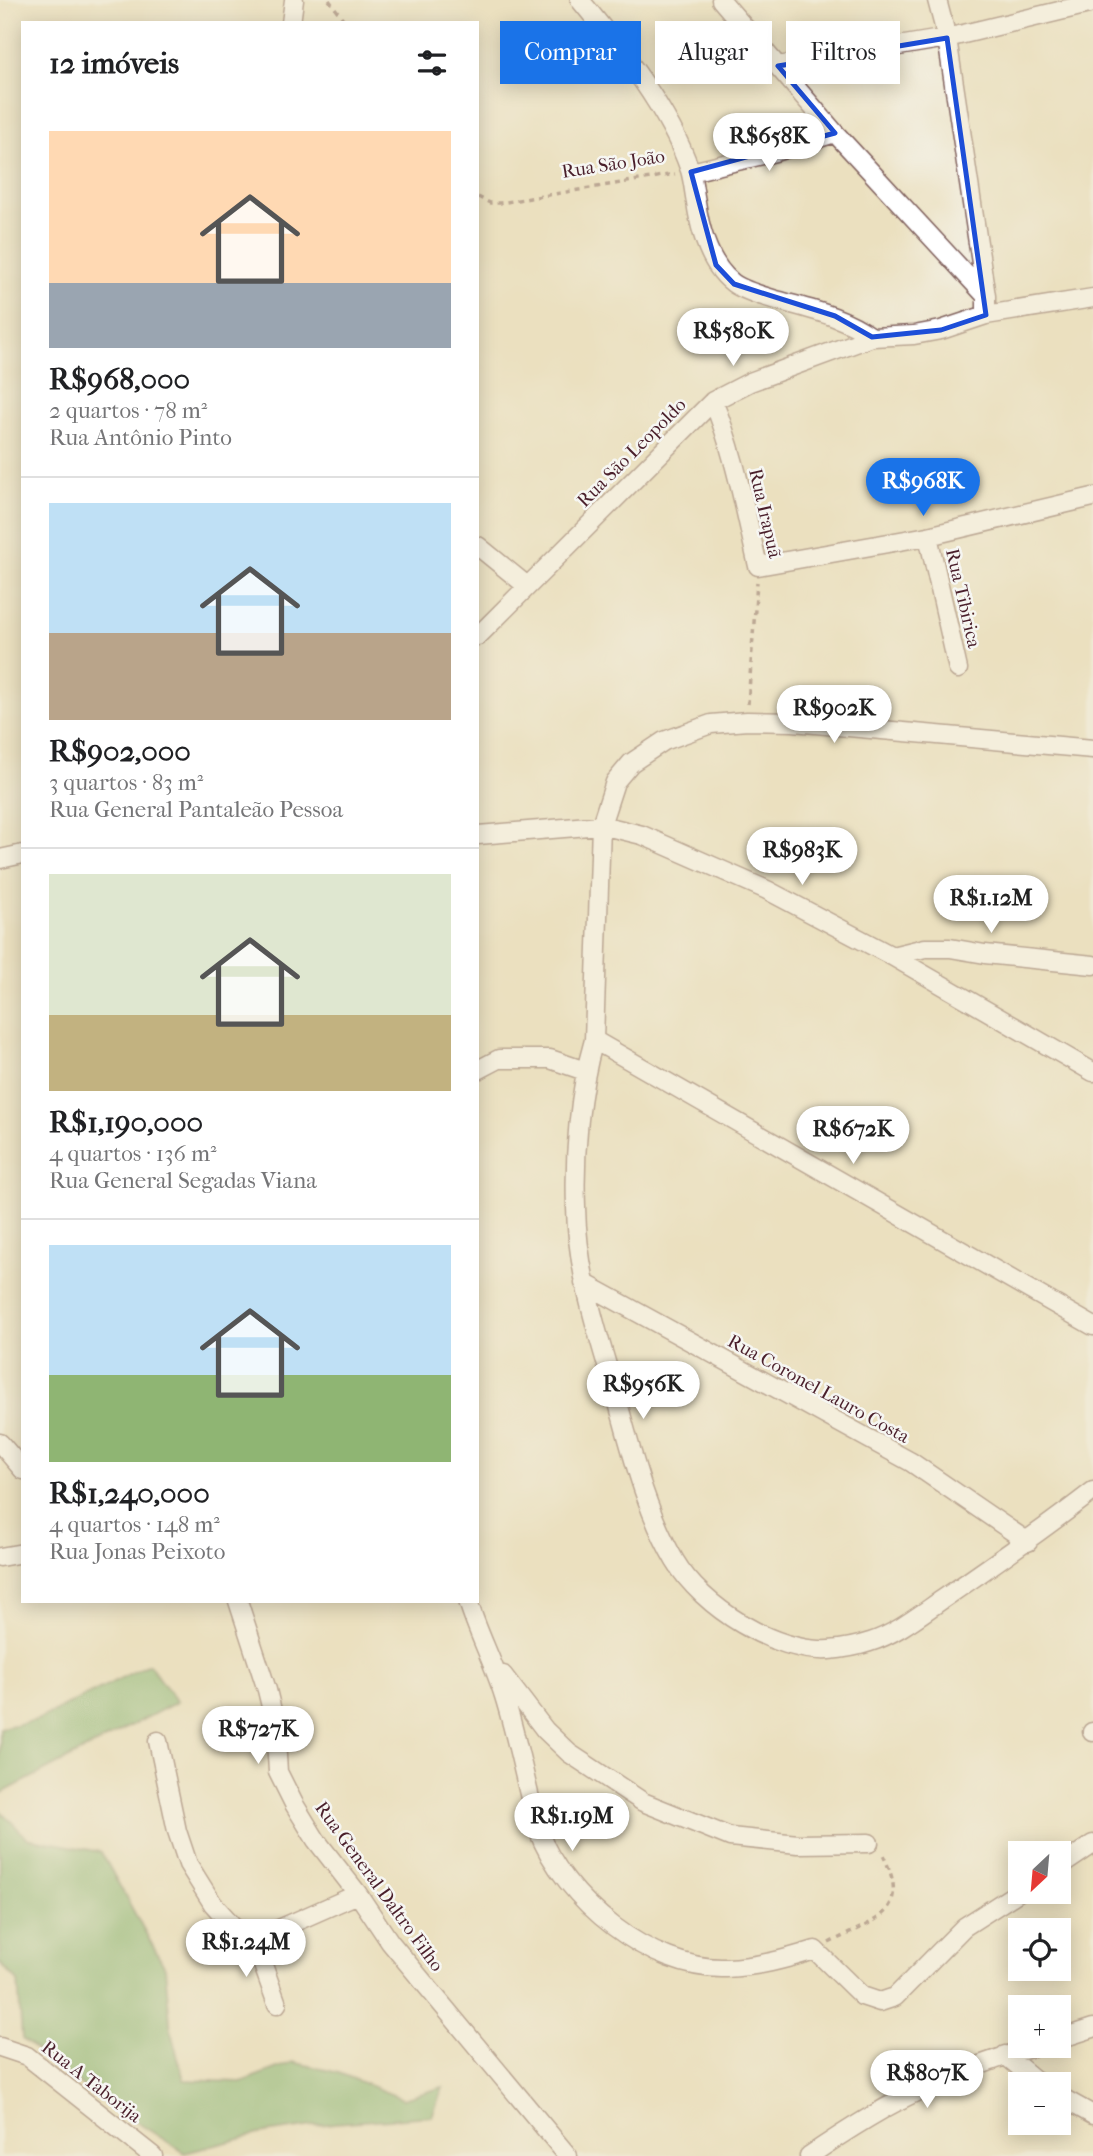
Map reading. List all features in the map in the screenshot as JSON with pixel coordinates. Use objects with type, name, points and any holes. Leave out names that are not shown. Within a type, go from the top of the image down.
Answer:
[{"type":"street","points":[[291,21],[294,0]]},
{"type":"street","points":[[580,0],[646,86],[691,172],[704,235],[716,265],[734,284],[835,316],[872,337]]},
{"type":"street","points":[[721,0],[835,133],[986,296]]},
{"type":"street","points":[[937,0],[947,38],[986,296],[986,315]]},
{"type":"street","points":[[778,66],[947,38],[1093,3]]},
{"type":"street","name":"Rua São João","points":[[691,172],[775,152],[835,133]]},
{"type":"street","name":"Rua São Leopoldo","points":[[479,635],[713,401],[750,382],[872,337],[914,335],[941,330],[986,315],[1093,298]]},
{"type":"street","name":"Rua Irapuã","points":[[713,401],[734,465],[758,566]]},
{"type":"street","points":[[758,566],[928,536],[1093,497]]},
{"type":"street","name":"Rua Tibirica","points":[[928,536],[958,669]]},
{"type":"street","points":[[479,547],[527,586]]},
{"type":"street","points":[[1093,749],[793,722],[747,721],[711,724],[699,728],[664,741],[631,763],[615,782],[601,825],[594,1040],[585,1071],[577,1160],[576,1208],[584,1283],[631,1450],[654,1519],[676,1563],[699,1591],[731,1617],[771,1639],[807,1650],[831,1650],[871,1642],[909,1622],[1028,1542],[1093,1491]]},
{"type":"street","points":[[479,835],[601,825],[642,835],[767,890],[892,956],[1093,1072]]},
{"type":"street","points":[[0,859],[21,854]]},
{"type":"street","points":[[892,956],[925,948],[950,948],[1093,965]]},
{"type":"street","points":[[594,1040],[1093,1326]]},
{"type":"street","points":[[479,1069],[499,1059],[550,1059],[585,1071]]},
{"type":"street","name":"Rua Coronel Lauro Costa","points":[[584,1283],[911,1462],[1028,1542]]},
{"type":"street","points":[[0,1443],[21,1468]]},
{"type":"street","points":[[0,1557],[21,1553]]},
{"type":"street","name":"Rua General Daltro Filho","points":[[239,1603],[275,1723],[278,1772],[294,1804],[316,1840],[358,1894],[390,1942],[568,2156]]},
{"type":"street","points":[[469,1603],[505,1697],[538,1831],[557,1866],[586,1904],[612,1926],[656,1952],[690,1964],[724,1968],[776,1962],[815,1950],[862,1996],[880,2002],[895,1997],[964,1927],[1008,1899]]},
{"type":"street","points":[[492,1661],[545,1730],[569,1753],[643,1802],[730,1837],[798,1844],[869,1843]]},
{"type":"street","points":[[158,1741],[177,1831],[188,1864],[213,1905],[233,1926],[254,1940],[277,2004]]},
{"type":"street","points":[[1071,1859],[1093,1844]]},
{"type":"street","points":[[254,1940],[358,1894]]},
{"type":"street","points":[[1071,2035],[1093,2028]]},
{"type":"street","name":"Rua A Taborija","points":[[0,2047],[27,2056],[153,2156]]},
{"type":"street","points":[[809,2156],[870,2116],[947,2078],[1008,2054]]},
{"type":"street","points":[[1005,2055],[1026,2072]]},
{"type":"street","points":[[1071,2103],[1093,2115]]},
{"type":"path","points":[[329,0],[345,21]]},
{"type":"path","name":"Rua São João","points":[[479,198],[490,203],[500,203],[691,172]]},
{"type":"path","name":"Rua Irapuã","points":[[747,721],[758,566]]},
{"type":"path","points":[[815,1950],[883,1916],[892,1905],[893,1880],[883,1854],[869,1843]]},
{"type":"highlighted area","points":[[947,38],[986,315],[941,330],[872,337],[835,316],[734,284],[716,265],[691,172],[835,133],[778,66]]},
{"type":"green space","points":[[149,1664],[177,1702],[0,1794],[0,1728],[37,1720]]},
{"type":"green space","points":[[0,1810],[27,1838],[101,1852],[165,1968],[171,2032],[184,2080],[241,2082],[293,2062],[339,2073],[403,2099],[443,2087],[432,2116],[334,2123],[259,2134],[185,2153],[88,2091],[22,2039],[18,1981],[0,1963]]}]
